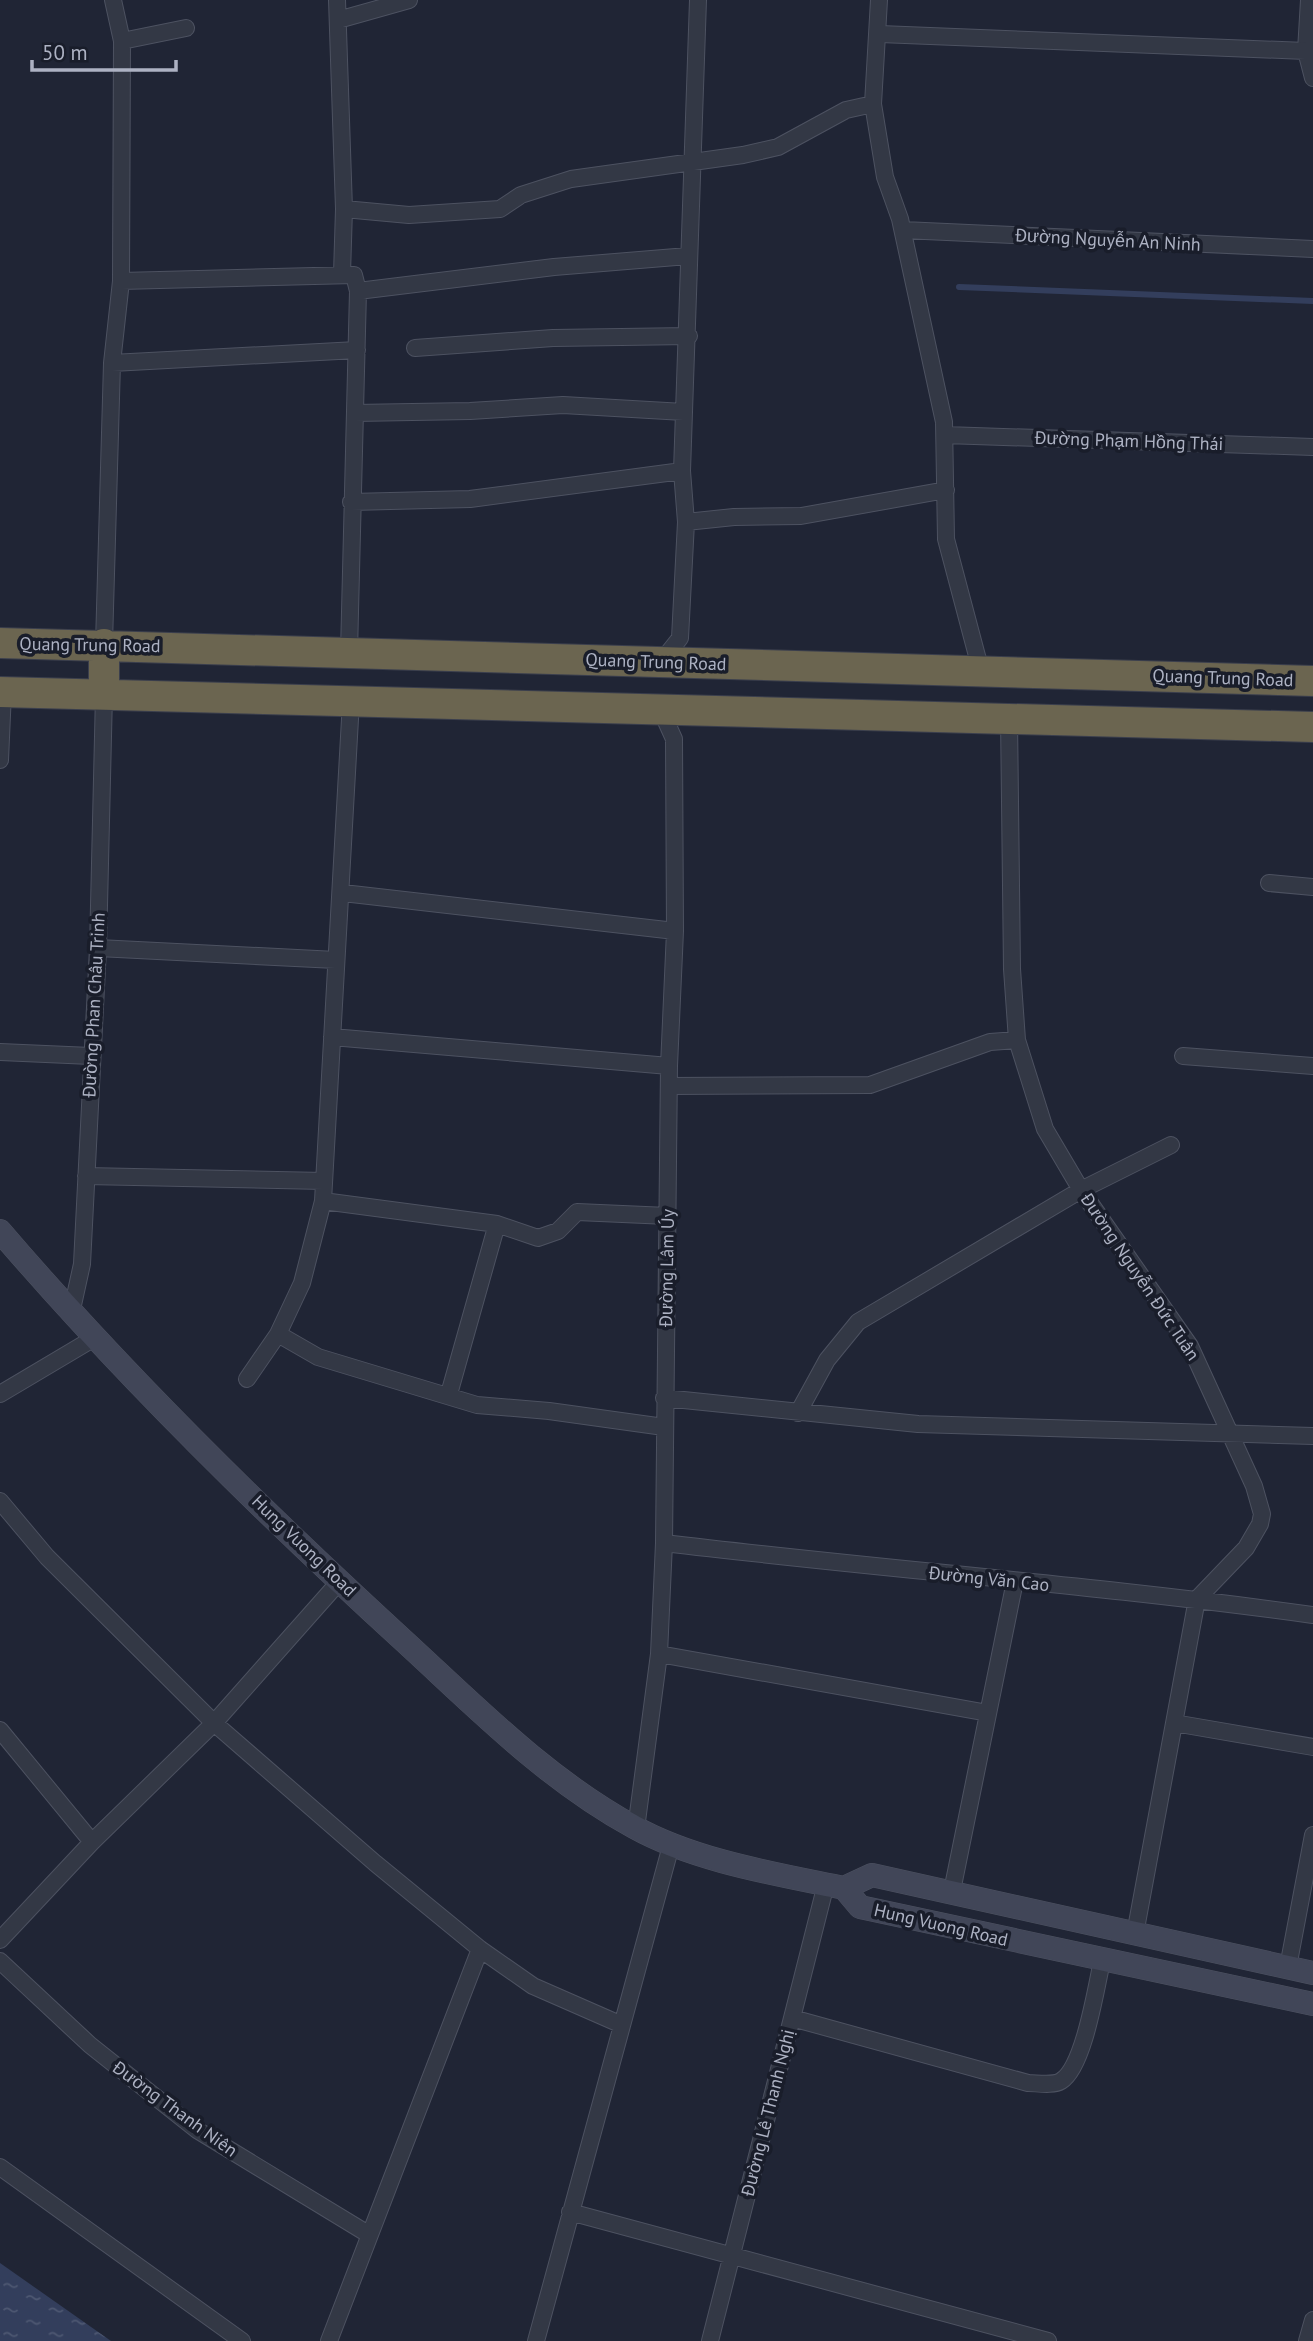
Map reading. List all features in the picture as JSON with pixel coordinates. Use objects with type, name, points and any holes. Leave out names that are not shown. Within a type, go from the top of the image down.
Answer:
[{"type":"highway","name":"Quang Trung Road","points":[[0,643],[1313,681]]},
{"type":"highway","points":[[104,644],[104,694]]},
{"type":"highway","points":[[660,709],[662,662]]},
{"type":"highway","points":[[1,692],[1313,727]]},
{"type":"street","points":[[104,644],[112,363],[121,281],[121,41],[113,0]]},
{"type":"street","points":[[337,0],[344,209],[342,274]]},
{"type":"street","points":[[338,20],[409,0]]},
{"type":"street","points":[[662,662],[680,638],[686,522],[682,471],[689,336],[688,256],[698,0]]},
{"type":"street","points":[[879,0],[880,34],[873,104],[885,177],[903,230],[945,435],[947,539],[981,671]]},
{"type":"street","points":[[1309,0],[1306,51],[1313,78]]},
{"type":"street","points":[[121,41],[187,28]]},
{"type":"street","points":[[880,34],[1306,51]]},
{"type":"street","points":[[344,209],[409,215],[500,209],[521,195],[571,179],[778,147],[846,110],[873,104]]},
{"type":"street","name":"Đường Nguyễn An Ninh","points":[[903,230],[1313,249]]},
{"type":"street","points":[[358,291],[554,267],[688,256]]},
{"type":"street","points":[[121,281],[354,275],[358,291],[349,652]]},
{"type":"street","points":[[415,348],[553,338],[689,336]]},
{"type":"street","points":[[112,363],[357,350]]},
{"type":"street","points":[[355,413],[470,411],[563,405],[684,412]]},
{"type":"street","name":"Đường Phạm Hồng Thái","points":[[945,435],[1313,447]]},
{"type":"street","points":[[351,502],[470,499],[682,471]]},
{"type":"street","points":[[686,522],[734,517],[802,516],[946,490]]},
{"type":"street","points":[[0,760],[1,692]]},
{"type":"street","name":"Đường Phan Châu Trinh","points":[[71,1314],[82,1264],[98,948],[104,694]]},
{"type":"street","points":[[247,1379],[278,1334],[302,1283],[323,1201],[336,960],[343,893],[351,701]]},
{"type":"street","name":"Đường Lâm Úy","points":[[636,1829],[659,1654],[664,1543],[669,1066],[675,931],[674,738],[660,709]]},
{"type":"street","name":"Đường Nguyễn Đức Tuân","points":[[1009,718],[1012,969],[1017,1040],[1045,1129],[1082,1190],[1190,1346],[1259,1501],[1260,1524],[1245,1548],[1197,1599]]},
{"type":"street","points":[[1269,883],[1313,887]]},
{"type":"street","points":[[343,893],[675,931]]},
{"type":"street","points":[[98,948],[336,960]]},
{"type":"street","points":[[332,1037],[669,1066]]},
{"type":"street","points":[[669,1086],[870,1085],[990,1042],[1017,1040]]},
{"type":"street","points":[[0,1052],[91,1056]]},
{"type":"street","points":[[1183,1056],[1313,1066]]},
{"type":"street","points":[[798,1413],[827,1360],[858,1322],[1082,1190],[1171,1145]]},
{"type":"street","points":[[86,1176],[324,1181]]},
{"type":"street","points":[[323,1201],[497,1224],[538,1238],[558,1231],[577,1212],[668,1216]]},
{"type":"street","points":[[449,1394],[497,1224]]},
{"type":"street","name":"Hung Vuong Road","points":[[0,1231],[71,1314],[339,1581],[544,1769],[636,1829],[729,1864],[835,1886],[872,1875],[1313,1973]]},
{"type":"street","points":[[278,1334],[318,1357],[396,1382],[449,1394],[477,1405],[549,1411],[664,1427]]},
{"type":"street","points":[[0,1394],[96,1337]]},
{"type":"street","points":[[664,1398],[918,1424],[1313,1436]]},
{"type":"street","points":[[0,1500],[47,1557],[214,1723],[480,1949],[533,1986],[622,2025]]},
{"type":"street","name":"Đường Văn Cao","points":[[664,1543],[1197,1599],[1313,1615]]},
{"type":"street","points":[[0,1940],[92,1842],[214,1723],[339,1581]]},
{"type":"street","points":[[952,1891],[1015,1581]]},
{"type":"street","points":[[1127,1966],[1197,1599]]},
{"type":"street","points":[[659,1654],[988,1713]]},
{"type":"street","points":[[1174,1723],[1313,1747]]},
{"type":"street","points":[[0,1730],[92,1842]]},
{"type":"street","points":[[1288,1967],[1313,1835]]},
{"type":"street","points":[[536,2341],[672,1842]]},
{"type":"street","name":"Hung Vuong Road","points":[[835,1886],[860,1907],[1102,1961],[1313,2004]]},
{"type":"street","name":"Đường Lê Thanh Nghị","points":[[710,2341],[792,2018],[835,1886]]},
{"type":"street","points":[[329,2341],[480,1949]]},
{"type":"street","name":"Đường Thanh Niên","points":[[0,1961],[99,2052],[197,2130],[368,2234]]},
{"type":"street","points":[[792,2018],[1028,2083],[1053,2083],[1066,2076],[1077,2058],[1102,1961]]},
{"type":"street","points":[[0,2167],[242,2341]]},
{"type":"street","points":[[570,2212],[1048,2341]]},
{"type":"street","points":[[1307,2341],[1313,2320]]},
{"type":"water","points":[[0,2263],[111,2341],[0,2341]]},
{"type":"waterway","points":[[959,287],[1313,301]]}]
